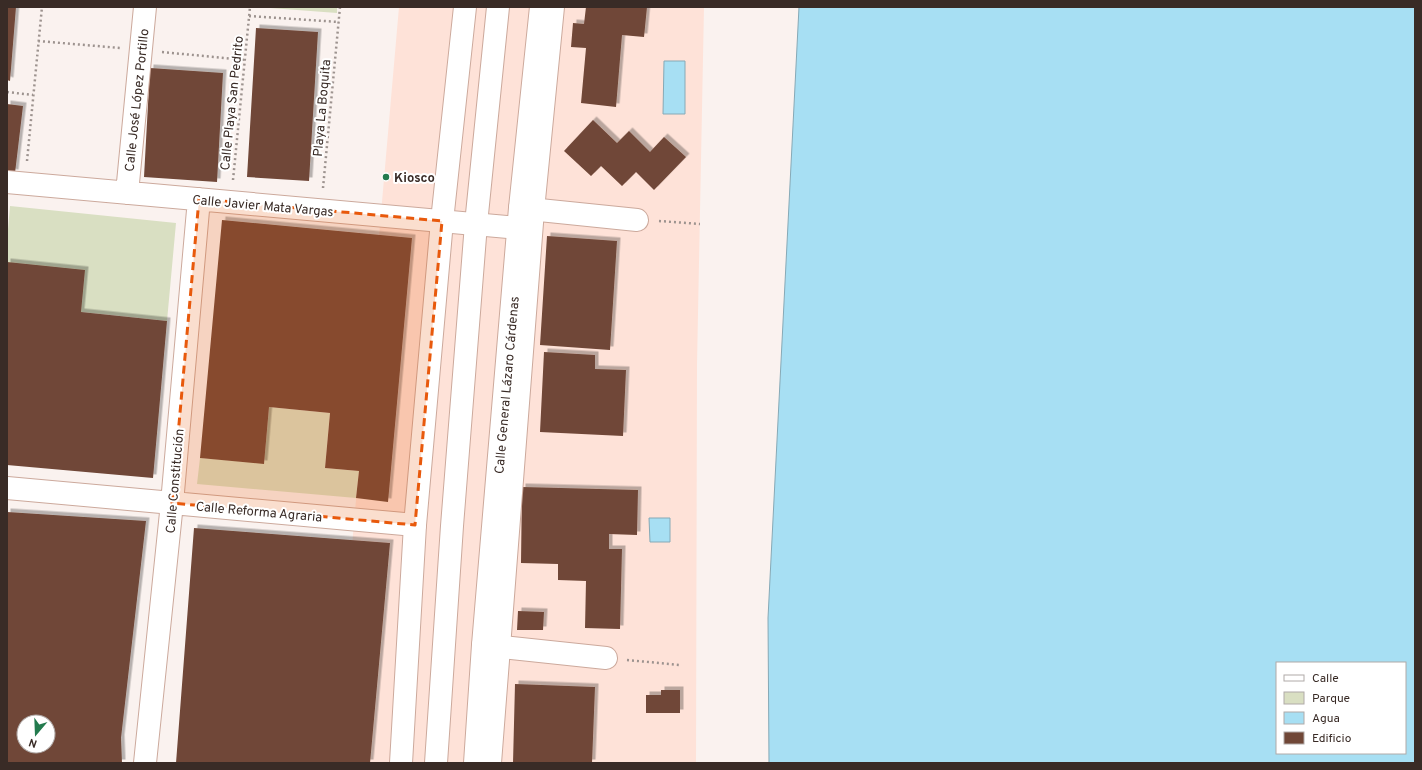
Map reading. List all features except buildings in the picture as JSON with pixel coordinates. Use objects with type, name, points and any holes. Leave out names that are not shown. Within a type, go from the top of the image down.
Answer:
[{"type":"street","name":"Calle José López Portillo","points":[[127,193],[145,7]]},
{"type":"street","points":[[401,763],[415,524],[442,221],[465,7]]},
{"type":"street","points":[[436,763],[476,224],[498,7]]},
{"type":"street","name":"Calle General Lázaro Cárdenas","points":[[475,763],[492,646],[541,7]]},
{"type":"street","points":[[525,215],[554,7]]},
{"type":"street","name":"Calle Javier Mata Vargas","points":[[16,183],[476,224],[525,215],[637,220]]},
{"type":"street","name":"Calle Constitución","points":[[145,763],[172,503],[199,199]]},
{"type":"street","name":"Calle Reforma Agraria","points":[[7,488],[415,524]]},
{"type":"street","points":[[491,763],[492,646],[606,658]]},
{"type":"path","points":[[16,183],[33,95],[42,7]]},
{"type":"path","name":"Calle Playa San Pedrito","points":[[231,202],[250,7]]},
{"type":"path","name":"Playa La Boquita","points":[[321,210],[340,7]]},
{"type":"path","points":[[250,16],[339,22]]},
{"type":"path","points":[[7,92],[33,95]]},
{"type":"path","points":[[637,220],[700,224]]},
{"type":"path","points":[[606,658],[680,665]]},
{"type":"highlighted area","points":[[199,199],[442,221],[415,525],[172,503]]},
{"type":"shaded area","points":[[399,7],[704,7],[697,365],[696,763],[347,763],[351,557]]},
{"type":"green space","points":[[257,7],[337,7],[337,13]]},
{"type":"green space","points":[[10,206],[176,223],[167,321],[81,312],[7,262]]},
{"type":"green space","points":[[269,407],[330,413],[325,468],[359,471],[356,498],[197,484],[200,458],[264,463]]},
{"type":"water","points":[[799,7],[1415,7],[1415,763],[769,763],[768,618]]},
{"type":"water","points":[[664,61],[685,61],[685,114],[663,114]]},
{"type":"water","points":[[649,518],[670,518],[670,542],[650,542]]},
{"type":"place","name":"Kiosco","points":[[386,177]]}]
